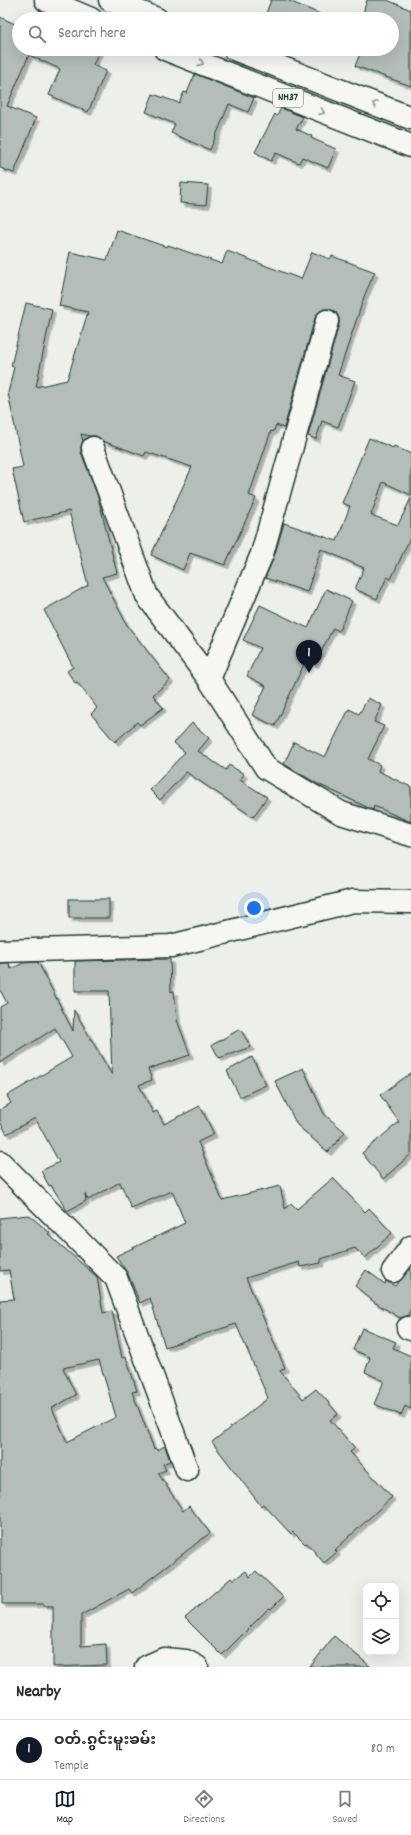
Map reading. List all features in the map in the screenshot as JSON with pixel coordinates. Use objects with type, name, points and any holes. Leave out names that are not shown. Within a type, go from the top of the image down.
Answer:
[{"type":"main road","points":[[46,0],[74,12]]},
{"type":"main road","points":[[120,2],[142,12]]},
{"type":"main road","name":"NH37","points":[[183,56],[411,146]]},
{"type":"main road","name":"NH37","points":[[252,56],[411,118]]},
{"type":"main road","points":[[209,679],[262,554],[327,321]]},
{"type":"main road","points":[[93,448],[147,596],[209,679],[266,768],[341,813],[411,835]]},
{"type":"main road","points":[[0,951],[171,946],[353,901],[411,902]]},
{"type":"main road","points":[[0,1162],[116,1278],[186,1470]]},
{"type":"main road","points":[[393,1271],[411,1247]]},
{"type":"main road","points":[[146,1667],[164,1659],[186,1661],[197,1667]]},
{"type":"building","points":[[271,0],[287,0],[315,12],[267,12]]},
{"type":"building","points":[[367,0],[387,0],[411,10],[411,86],[355,66],[359,56],[399,56],[399,12],[363,12]]},
{"type":"building","points":[[0,17],[12,23],[12,56],[29,56],[7,106],[36,118],[14,173],[0,168]]},
{"type":"building","points":[[31,56],[97,56],[93,65],[106,71],[88,112],[49,95],[60,69]]},
{"type":"building","points":[[195,74],[254,98],[248,112],[229,104],[210,150],[171,133],[175,124],[146,112],[153,94],[179,103],[184,92],[187,93]]},
{"type":"building","points":[[281,108],[303,117],[296,129],[312,136],[311,138],[336,149],[328,168],[302,157],[299,163],[276,153],[271,161],[255,152],[275,114],[277,116]]},
{"type":"building","points":[[181,183],[208,185],[206,205],[180,203]]},
{"type":"building","points":[[117,230],[167,247],[168,245],[222,264],[227,251],[301,279],[312,252],[330,259],[332,256],[375,272],[365,294],[338,375],[355,381],[338,427],[322,421],[316,439],[308,436],[339,324],[339,318],[336,312],[330,309],[324,309],[319,312],[315,318],[284,428],[276,425],[273,432],[271,431],[249,495],[256,498],[225,565],[190,553],[183,570],[151,555],[192,467],[146,452],[144,456],[103,441],[96,436],[81,434],[83,441],[81,452],[98,497],[117,573],[102,577],[127,625],[170,680],[153,695],[163,708],[140,725],[137,722],[115,742],[91,714],[97,708],[77,682],[75,683],[67,671],[73,667],[44,610],[88,585],[69,511],[24,522],[12,469],[23,467],[8,393],[14,367],[11,366],[26,303],[52,309],[36,387],[67,380],[88,312],[59,306],[70,252],[107,260]]},
{"type":"building","points":[[369,438],[393,448],[394,446],[411,454],[411,495],[383,482],[371,515],[398,525],[411,498],[411,536],[391,579],[387,577],[377,599],[355,589],[364,568],[321,549],[307,592],[265,578],[274,557],[284,523],[337,541],[350,506],[342,503]]},
{"type":"building","points":[[326,589],[352,601],[339,631],[333,628],[315,664],[306,660],[275,726],[252,715],[266,686],[247,676],[260,648],[243,640],[260,605],[308,628]]},
{"type":"building","points":[[368,698],[382,705],[374,722],[384,726],[368,759],[380,765],[378,771],[411,787],[411,822],[374,806],[373,810],[316,783],[284,764],[294,742],[325,757],[349,709],[359,714]]},
{"type":"building","points":[[192,723],[209,738],[198,751],[226,770],[229,765],[244,774],[240,780],[267,797],[253,817],[186,772],[160,800],[150,790],[185,752],[174,743]]},
{"type":"building","points":[[69,899],[109,899],[109,918],[69,918]]},
{"type":"building","points":[[170,959],[171,992],[174,991],[177,1020],[190,1055],[148,1069],[152,1080],[139,1085],[153,1113],[157,1111],[164,1124],[200,1106],[214,1134],[198,1142],[222,1200],[280,1186],[285,1209],[291,1203],[297,1209],[333,1178],[365,1212],[369,1208],[392,1233],[365,1258],[355,1248],[321,1259],[321,1263],[300,1267],[299,1262],[246,1278],[285,1368],[280,1371],[303,1399],[316,1389],[328,1402],[338,1414],[330,1420],[355,1448],[350,1452],[392,1497],[335,1550],[337,1552],[324,1563],[307,1543],[305,1544],[293,1532],[291,1534],[263,1504],[261,1506],[212,1442],[268,1398],[236,1324],[165,1347],[150,1298],[140,1303],[128,1274],[116,1256],[185,1223],[172,1191],[131,1208],[120,1182],[88,1200],[85,1194],[86,1201],[67,1211],[51,1185],[49,1186],[41,1171],[59,1162],[35,1118],[7,1134],[0,1122],[0,1110],[11,1103],[7,1096],[72,1057],[55,1028],[0,1063],[0,1007],[7,1003],[0,990],[0,963],[9,963],[11,969],[23,963],[38,962],[73,1031],[74,1010],[112,1075],[109,991],[75,991],[75,961]]},
{"type":"building","points":[[240,1029],[251,1047],[219,1058],[212,1045]]},
{"type":"building","points":[[252,1057],[266,1085],[240,1097],[227,1071]]},
{"type":"building","points":[[303,1068],[324,1114],[345,1132],[328,1152],[297,1125],[275,1081]]},
{"type":"building","points":[[411,1073],[411,1154],[383,1179],[362,1153],[399,1122],[380,1095]]},
{"type":"building","points":[[29,1215],[50,1233],[48,1234],[97,1277],[103,1313],[112,1311],[122,1358],[126,1357],[137,1391],[132,1392],[154,1449],[155,1448],[157,1450],[165,1446],[170,1461],[163,1464],[166,1470],[158,1473],[183,1511],[189,1506],[210,1533],[132,1593],[129,1589],[81,1615],[81,1646],[106,1644],[107,1665],[53,1667],[53,1606],[43,1606],[43,1604],[2,1604],[2,1574],[0,1574],[0,1300],[14,1299],[9,1270],[0,1271],[0,1218]],"holes":[[[99,1360],[116,1417],[67,1442],[52,1408],[76,1395],[63,1368]]]},
{"type":"building","points":[[411,1268],[411,1309],[407,1316],[400,1318],[374,1302],[355,1286],[366,1270],[385,1284],[386,1281],[395,1286]]},
{"type":"building","points":[[362,1328],[396,1342],[393,1348],[411,1356],[411,1409],[405,1406],[401,1415],[374,1404],[384,1381],[365,1372],[370,1357],[353,1350]]},
{"type":"building","points":[[246,1571],[250,1577],[256,1571],[283,1597],[271,1609],[269,1608],[222,1655],[185,1618],[231,1578],[233,1580]]},
{"type":"building","points":[[334,1636],[371,1667],[310,1667]]},
{"type":"place","name":"ဝတ်ႉၵွင်းမူးၶမ်း","points":[[309,673]]}]
